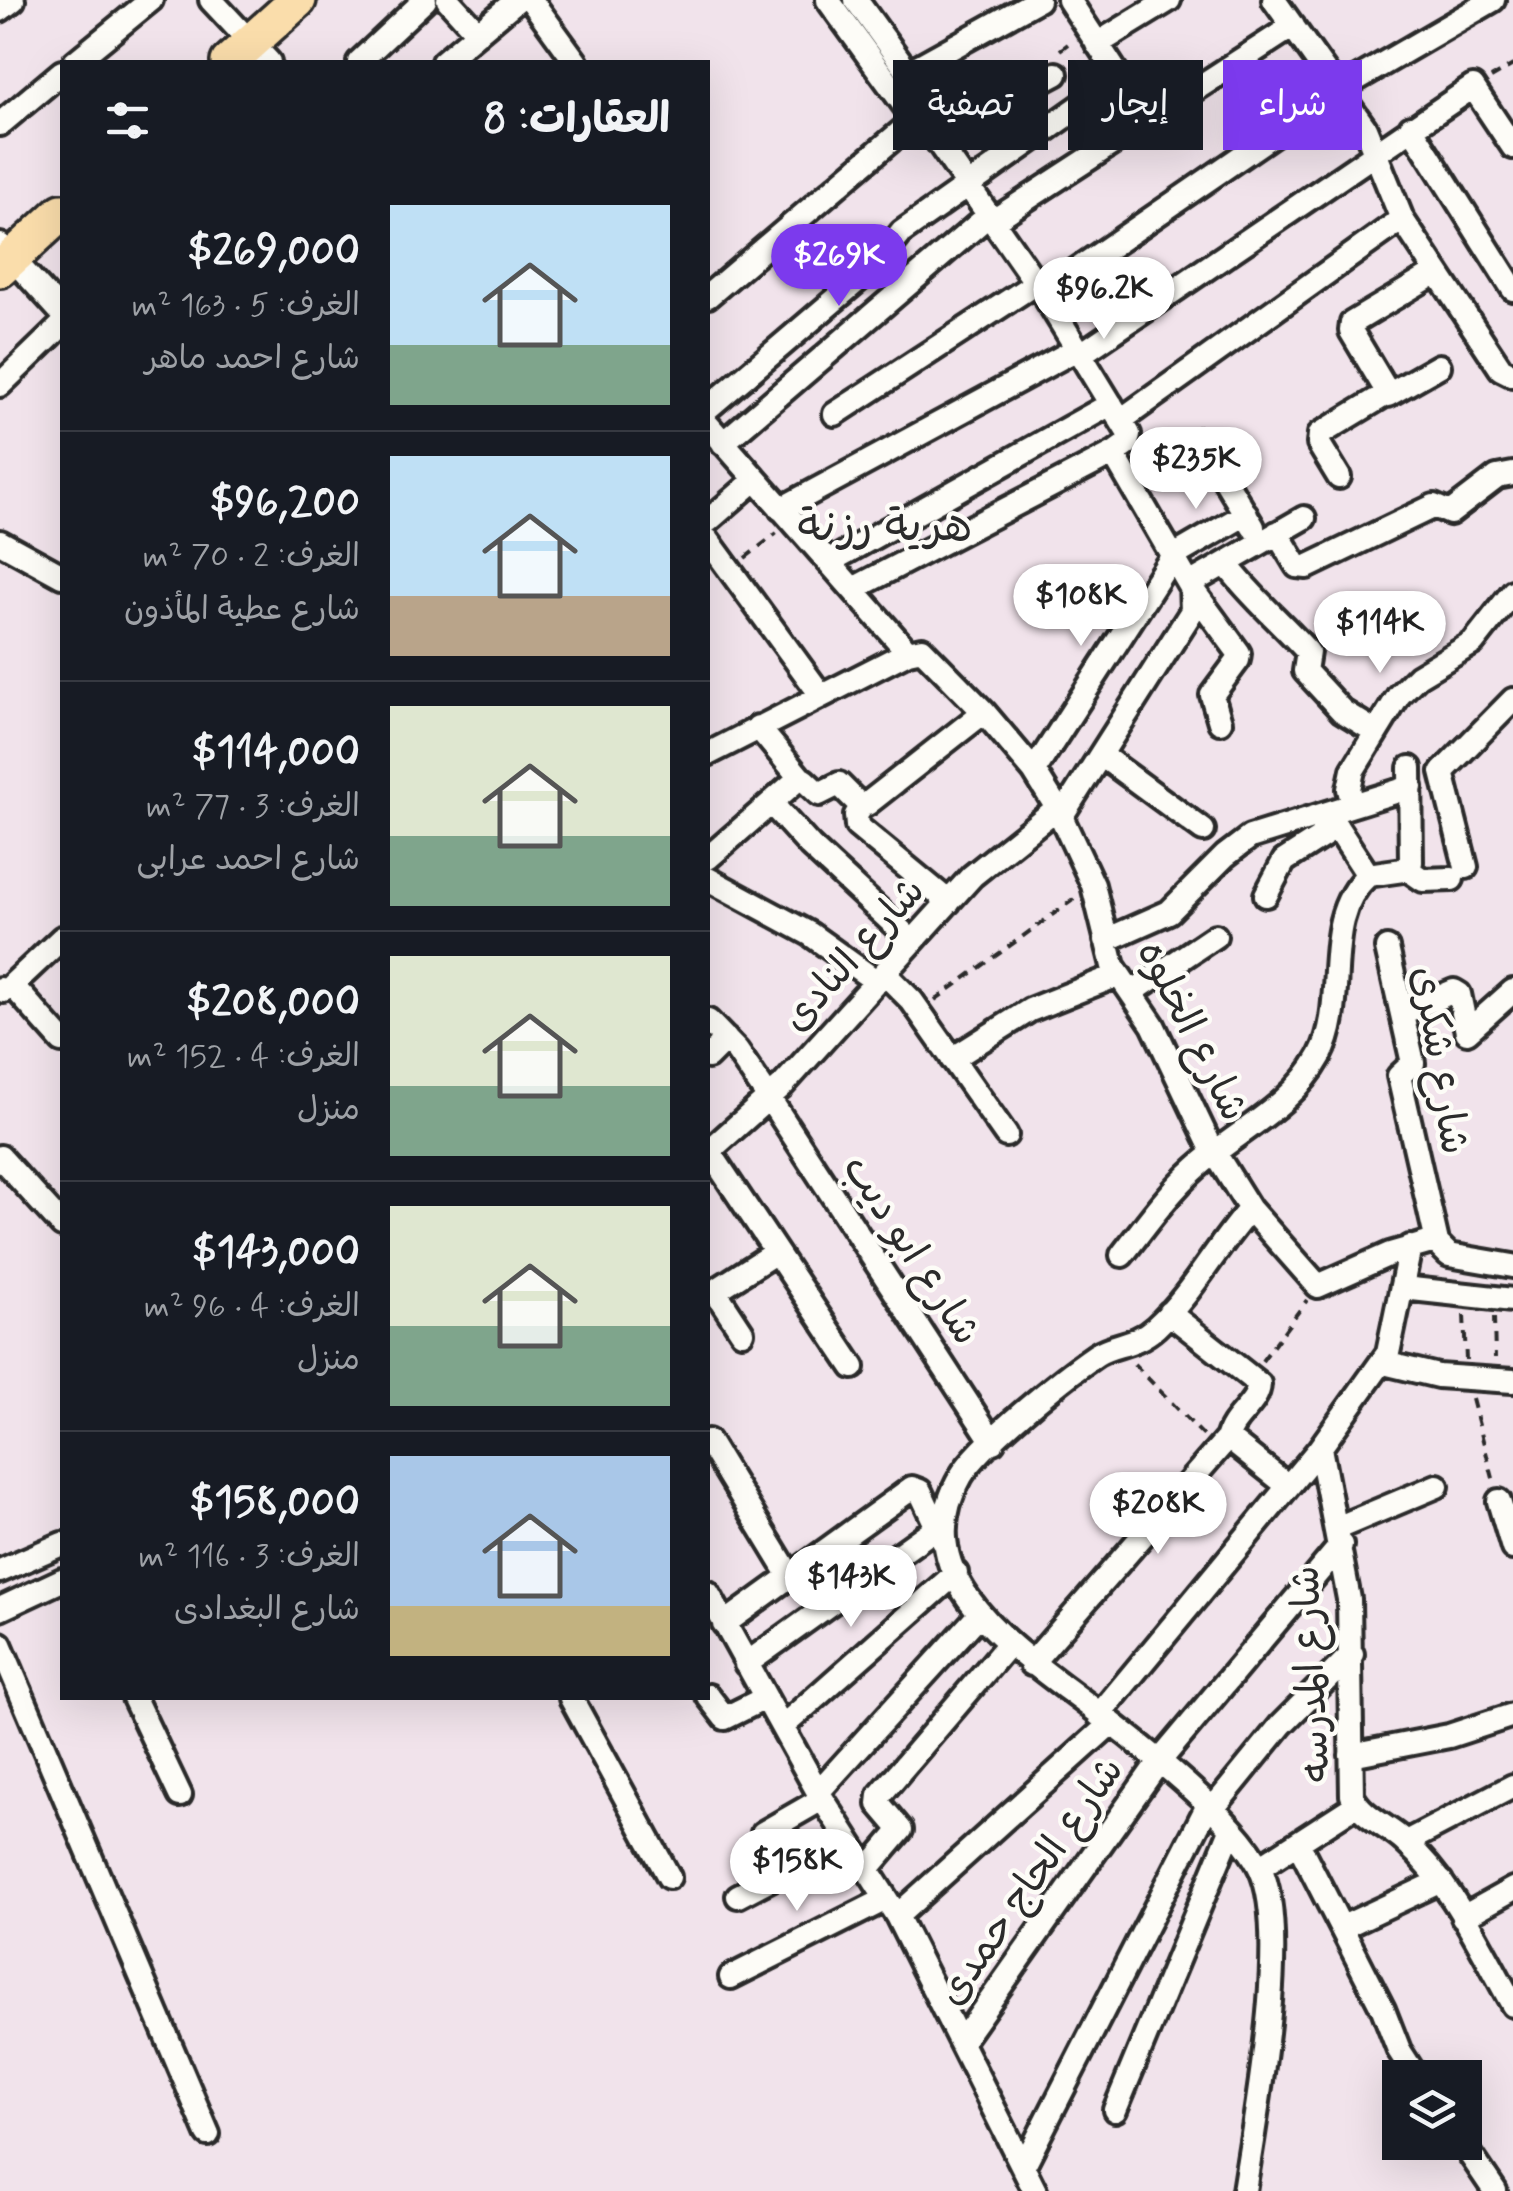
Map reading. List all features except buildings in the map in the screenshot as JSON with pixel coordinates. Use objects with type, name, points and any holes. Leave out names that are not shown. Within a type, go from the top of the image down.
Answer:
[{"type":"main road","points":[[250,56],[298,0]]},
{"type":"main road","points":[[4,257],[60,214]]},
{"type":"street","points":[[0,10],[13,0]]},
{"type":"street","points":[[76,60],[151,0]]},
{"type":"street","points":[[211,0],[250,56]]},
{"type":"street","points":[[360,60],[426,0]]},
{"type":"street","points":[[448,0],[478,33]]},
{"type":"street","points":[[445,60],[518,0]]},
{"type":"street","points":[[530,0],[568,59]]},
{"type":"street","points":[[930,60],[1038,0]]},
{"type":"street","points":[[1069,0],[1108,60]]},
{"type":"street","points":[[1098,44],[1169,0]]},
{"type":"street","points":[[1274,0],[1317,60]]},
{"type":"street","points":[[1362,76],[1493,0]]},
{"type":"street","points":[[844,4],[897,60]]},
{"type":"street","points":[[844,4],[893,72]]},
{"type":"street","points":[[1203,85],[1293,26]]},
{"type":"street","points":[[0,124],[60,74]]},
{"type":"street","points":[[1048,78],[1056,74]]},
{"type":"street","points":[[787,515],[1079,351],[1475,87],[1513,147]]},
{"type":"street","points":[[710,406],[877,264],[902,232],[1068,114]]},
{"type":"street","points":[[1411,127],[1513,289]]},
{"type":"street","points":[[1362,128],[1376,150],[1402,219],[1501,369],[1513,375]]},
{"type":"street","points":[[710,294],[893,139]]},
{"type":"street","points":[[852,589],[1116,452],[1129,440],[1040,288],[944,150]]},
{"type":"street","points":[[710,753],[908,652],[715,434],[991,218],[1101,150]]},
{"type":"street","points":[[835,414],[1040,288],[1248,150]]},
{"type":"street","points":[[828,562],[1116,412],[1402,219]]},
{"type":"street","points":[[4,257],[60,311]]},
{"type":"street","points":[[1388,395],[1353,335],[1352,323],[1437,272]]},
{"type":"street","points":[[0,386],[60,327]]},
{"type":"street","points":[[1338,478],[1319,444],[1320,434],[1438,366]]},
{"type":"street","points":[[1201,440],[1246,514],[1295,564],[1304,568],[1434,506],[1450,514],[1508,479]]},
{"type":"street","points":[[1116,452],[1172,557],[1238,653],[1238,660],[1212,695],[1220,722]]},
{"type":"street","points":[[710,519],[756,480]]},
{"type":"street","points":[[1034,771],[1172,557],[1246,514]]},
{"type":"street","points":[[1190,586],[1304,518]]},
{"type":"street","points":[[0,542],[60,575]]},
{"type":"street","points":[[710,543],[821,695]]},
{"type":"street","points":[[1226,564],[1256,603],[1272,612],[1308,652],[1305,671],[1342,710],[1376,732]]},
{"type":"street","points":[[1059,813],[1101,755],[1192,611],[1190,586]]},
{"type":"street","points":[[1354,805],[1351,776],[1408,684],[1473,644],[1513,592]]},
{"type":"street","name":"شارع الخلوه","points":[[908,652],[922,649],[984,712],[1034,771],[1059,813],[1092,885],[1106,940],[1125,984],[1162,1042],[1215,1152],[1250,1209],[1318,1286]]},
{"type":"street","points":[[1122,1255],[1180,1183],[1272,1111],[1320,1056],[1333,1019],[1345,910],[1368,875],[1407,869],[1423,880],[1459,873],[1442,772],[1513,700]]},
{"type":"street","points":[[949,902],[857,826],[856,815],[863,804],[984,712]]},
{"type":"street","points":[[758,727],[801,779],[819,794],[842,785],[863,804]]},
{"type":"street","points":[[1101,755],[1203,830]]},
{"type":"street","points":[[1266,895],[1284,861],[1332,820],[1410,777],[1411,862],[1407,869]]},
{"type":"street","points":[[710,856],[801,779]]},
{"type":"street","points":[[771,802],[810,846],[912,941]]},
{"type":"street","name":"شارع النادى","points":[[710,1150],[769,1098],[996,853],[1059,813]]},
{"type":"street","points":[[1332,820],[1368,875]]},
{"type":"street","points":[[1106,940],[1158,919],[1250,837],[1332,820]]},
{"type":"street","points":[[710,880],[881,978],[920,1012],[1006,1135]]},
{"type":"street","points":[[952,1059],[1030,1010],[1125,984],[1215,936]]},
{"type":"street","points":[[60,940],[6,987],[60,1039]]},
{"type":"street","name":"شارع شكرى","points":[[1387,948],[1413,1062],[1399,1076],[1437,1242]]},
{"type":"street","points":[[1402,1013],[1454,991],[1459,994],[1467,1032],[1513,990]]},
{"type":"street","name":"شارع ابو ديب","points":[[710,1023],[769,1098],[993,1442]]},
{"type":"street","points":[[710,1055],[726,1039]]},
{"type":"street","points":[[710,1155],[852,1367]]},
{"type":"street","points":[[0,1157],[60,1223]]},
{"type":"street","points":[[952,1562],[946,1521],[954,1490],[970,1463],[1096,1355],[1122,1348],[1146,1334],[1169,1313],[1250,1209]]},
{"type":"street","points":[[1318,1286],[1410,1248],[1437,1242],[1449,1255],[1513,1266]]},
{"type":"street","points":[[731,1977],[891,1908],[1104,1719],[1384,1363],[1410,1248]]},
{"type":"street","points":[[742,1332],[711,1294],[776,1252]]},
{"type":"street","points":[[1404,1288],[1504,1299]]},
{"type":"street","points":[[1030,1664],[1222,1444],[1259,1391],[1250,1377],[1169,1313]]},
{"type":"street","points":[[1384,1363],[1466,1378],[1504,1380]]},
{"type":"street","points":[[710,1443],[790,1576]]},
{"type":"street","points":[[1222,1444],[1288,1486]]},
{"type":"street","name":"شارع المدرسه","points":[[1320,1448],[1339,1536],[1352,1654],[1356,1805],[1406,1842],[1441,1881],[1513,2005]]},
{"type":"street","points":[[1339,1536],[1437,1486]]},
{"type":"street","points":[[724,1624],[914,1488],[938,1527],[978,1616],[1007,1646],[1158,1762],[1231,1830],[1260,1867],[1270,1915],[1269,1990],[1244,2191]]},
{"type":"street","points":[[1500,1501],[1513,1548]]},
{"type":"street","points":[[746,1664],[938,1527]]},
{"type":"street","name":"شارع الحاج حمدى","points":[[961,2042],[1158,1762],[1339,1536]]},
{"type":"street","points":[[0,1571],[60,1545]]},
{"type":"street","points":[[782,1727],[952,1562]]},
{"type":"street","points":[[0,1609],[60,1581]]},
{"type":"street","points":[[710,1597],[820,1796],[891,1908],[1035,2191]]},
{"type":"street","points":[[763,1833],[820,1796],[978,1616]]},
{"type":"street","points":[[0,1644],[208,2134]]},
{"type":"street","points":[[867,1870],[901,1830],[881,1806],[880,1796],[1007,1646]]},
{"type":"street","points":[[1023,2167],[1209,1809],[1281,1725],[1352,1654]]},
{"type":"street","points":[[710,1699],[725,1718],[765,1698]]},
{"type":"street","points":[[135,1700],[180,1795]]},
{"type":"street","points":[[572,1700],[669,1877]]},
{"type":"street","points":[[1352,1755],[1432,1740],[1513,1715]]},
{"type":"street","points":[[1406,1842],[1513,1786]]},
{"type":"street","points":[[1260,1867],[1356,1805]]},
{"type":"street","points":[[1115,2110],[1231,1830]]},
{"type":"street","points":[[738,1896],[848,1839]]},
{"type":"street","points":[[1298,1843],[1343,1926],[1406,2060]]},
{"type":"street","points":[[1343,1926],[1441,1881]]},
{"type":"street","points":[[1462,1917],[1513,1889]]},
{"type":"street","points":[[1474,2160],[1495,2191]]},
{"type":"path","points":[[1475,87],[1513,65]]},
{"type":"path","points":[[729,570],[787,515]]},
{"type":"path","points":[[920,1012],[1092,885]]},
{"type":"path","points":[[1250,1377],[1318,1286]]},
{"type":"path","points":[[1463,1297],[1466,1378],[1500,1501]]},
{"type":"path","points":[[1504,1299],[1504,1380]]},
{"type":"path","points":[[1122,1348],[1222,1444]]},
{"type":"district","name":"هرية رزنة","points":[[885,524]]}]
